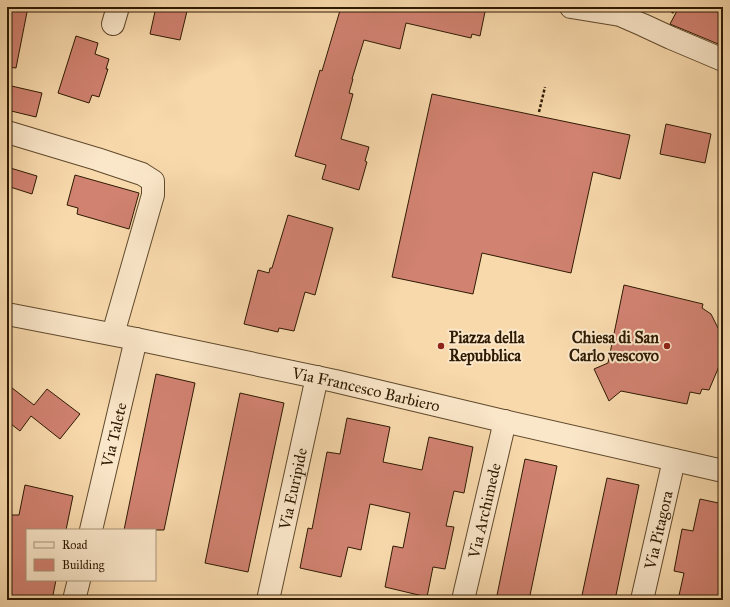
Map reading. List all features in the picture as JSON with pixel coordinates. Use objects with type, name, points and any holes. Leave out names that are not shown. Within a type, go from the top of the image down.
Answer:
[{"type":"street","points":[[571,7],[620,15],[723,60]]},
{"type":"street","points":[[7,132],[142,174],[153,181],[153,195],[113,334]]},
{"type":"street","name":"Via Francesco Barbiero","points":[[7,314],[136,338],[317,377],[723,471]]},
{"type":"street","name":"Via Talete","points":[[91,529],[136,338]]},
{"type":"street","name":"Via Euripide","points":[[268,600],[317,377]]},
{"type":"street","name":"Via Archimede","points":[[463,600],[505,421]]},
{"type":"street","name":"Via Pitagora","points":[[642,600],[674,460]]},
{"type":"street","points":[[74,600],[79,581]]},
{"type":"path","points":[[539,112],[545,87]]},
{"type":"building","points":[[7,7],[28,7],[16,68],[7,67]]},
{"type":"building","points":[[156,7],[188,7],[180,40],[150,34]]},
{"type":"building","points":[[341,7],[486,7],[480,36],[472,34],[471,38],[406,23],[400,49],[364,40],[352,79],[349,93],[353,94],[341,139],[369,147],[365,161],[367,162],[359,190],[322,179],[326,165],[295,156],[320,70],[322,71]]},
{"type":"building","points":[[679,7],[723,7],[723,46],[670,24]]},
{"type":"building","points":[[76,36],[98,43],[95,54],[109,59],[106,69],[108,69],[99,97],[92,95],[89,103],[58,93]]},
{"type":"building","points":[[7,85],[42,93],[36,117],[7,110]]},
{"type":"building","points":[[432,94],[630,135],[620,179],[593,172],[571,273],[482,253],[473,294],[392,277]]},
{"type":"building","points":[[666,124],[711,134],[705,163],[660,154]]},
{"type":"building","points":[[7,167],[37,176],[32,194],[7,186]]},
{"type":"building","points":[[75,175],[139,193],[129,229],[77,214],[78,208],[67,205]]},
{"type":"building","points":[[288,215],[333,228],[315,295],[305,292],[294,331],[279,328],[278,332],[244,324],[258,270],[269,273],[270,268],[272,268]]},
{"type":"building","name":"Chiesa di San Carlo vescovo","points":[[624,285],[703,304],[702,308],[711,314],[718,328],[723,329],[723,365],[720,364],[709,390],[702,389],[700,394],[690,392],[687,404],[621,391],[609,401],[594,369],[608,363]]},
{"type":"building","points":[[156,374],[195,383],[164,530],[124,529]]},
{"type":"building","points":[[7,384],[34,405],[47,389],[80,414],[60,439],[31,416],[20,431],[7,421]]},
{"type":"building","points":[[240,393],[284,403],[248,572],[205,563]]},
{"type":"building","points":[[347,418],[390,427],[383,462],[422,470],[429,437],[473,447],[464,493],[454,491],[446,526],[454,527],[445,569],[433,567],[427,597],[385,587],[393,546],[403,548],[410,513],[370,504],[361,550],[348,547],[341,577],[300,568],[308,528],[312,529],[327,452],[340,454]]},
{"type":"building","points":[[525,459],[557,466],[529,600],[496,600]]},
{"type":"building","points":[[607,478],[639,485],[615,600],[581,600]]},
{"type":"building","points":[[25,485],[73,496],[66,529],[26,529],[26,581],[56,581],[52,600],[7,600],[7,531],[10,515],[19,515]]},
{"type":"building","points":[[700,499],[723,504],[723,600],[678,600],[684,573],[674,571],[682,529],[693,531]]},
{"type":"place","name":"Piazza della Repubblica","points":[[441,346]]},
{"type":"place","name":"Chiesa di San Carlo vescovo","points":[[667,346]]}]
